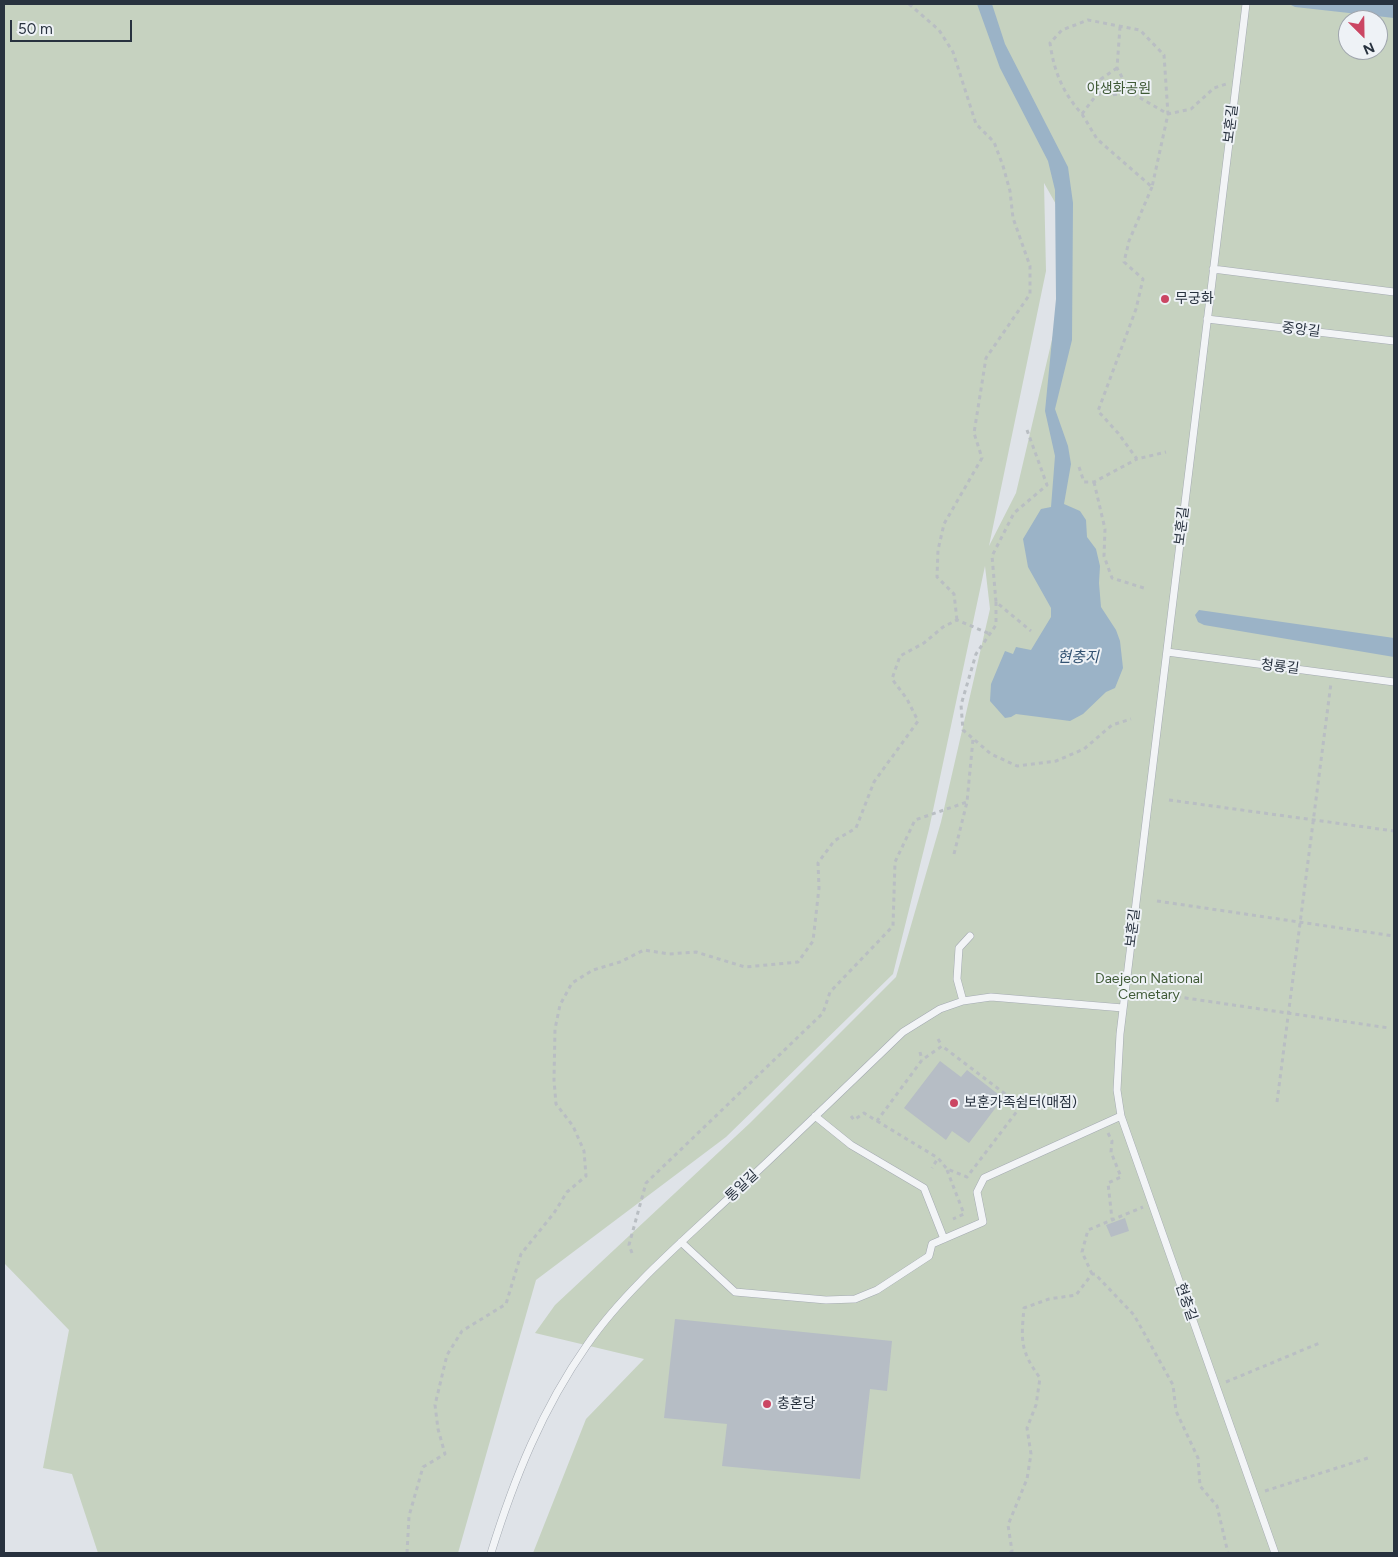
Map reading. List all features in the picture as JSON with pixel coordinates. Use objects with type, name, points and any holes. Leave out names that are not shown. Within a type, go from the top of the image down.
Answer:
[{"type":"lane","name":"보훈길","points":[[1119,1048],[1246,4]]},
{"type":"lane","points":[[1213,269],[1394,292]]},
{"type":"lane","name":"중앙길","points":[[1207,320],[1394,341]]},
{"type":"lane","name":"청룡길","points":[[1167,652],[1394,682]]},
{"type":"lane","points":[[963,1001],[957,979],[959,948],[970,936]]},
{"type":"lane","name":"통일길","points":[[491,1553],[506,1503],[534,1435],[562,1382],[588,1343],[612,1314],[682,1242],[903,1032],[940,1009],[963,1001],[991,997],[1123,1008]]},
{"type":"lane","name":"현충길","points":[[1119,1048],[1117,1090],[1121,1116],[1274,1553]]},
{"type":"lane","points":[[815,1116],[851,1145],[924,1188],[944,1238]]},
{"type":"lane","points":[[682,1242],[735,1292],[836,1300],[855,1299],[877,1290],[929,1256],[932,1244],[983,1222],[978,1192],[984,1178],[1121,1116]]},
{"type":"path","points":[[909,4],[939,30],[952,52],[976,124],[994,142],[1010,191],[1013,218],[1030,266],[1030,294],[986,358],[974,433],[982,458],[944,524],[938,550],[937,577],[954,594],[957,620]]},
{"type":"path","points":[[1137,459],[1118,432],[1098,411],[1136,310],[1143,279],[1124,262],[1129,241],[1152,186],[1168,114],[1164,55],[1140,30],[1088,20],[1062,30],[1050,43],[1053,66],[1068,98],[1082,114],[1097,140],[1152,186]]},
{"type":"path","points":[[1120,27],[1117,68],[1130,92],[1168,114],[1191,109],[1214,88],[1236,82]]},
{"type":"path","points":[[1082,114],[1097,94],[1101,79],[1117,68]]},
{"type":"path","points":[[1097,94],[1112,95],[1130,92]]},
{"type":"path","points":[[1027,430],[1048,485],[1014,512],[992,556],[996,625],[976,654],[962,705],[963,730],[991,754],[1017,766],[1056,761],[1084,750],[1112,725],[1130,719]]},
{"type":"path","points":[[1079,467],[1084,482],[1094,482],[1137,459],[1166,452]]},
{"type":"path","points":[[1094,482],[1105,529],[1104,556],[1112,578],[1148,589]]},
{"type":"path","points":[[996,602],[1031,632]]},
{"type":"path","points":[[407,1553],[409,1516],[422,1467],[444,1454],[438,1430],[435,1405],[447,1355],[462,1331],[506,1304],[521,1254],[554,1213],[567,1192],[586,1176],[584,1151],[573,1126],[556,1104],[554,1080],[554,1029],[560,1005],[572,984],[593,970],[620,962],[644,950],[669,954],[696,952],[745,967],[798,962],[813,941],[819,888],[818,864],[834,842],[856,828],[874,782],[918,721],[907,699],[892,679],[900,656],[924,644],[943,627],[957,620],[990,634]]},
{"type":"path","points":[[1277,1102],[1332,674]]},
{"type":"path","points":[[954,854],[967,802],[973,738]]},
{"type":"path","points":[[1169,800],[1394,831]]},
{"type":"path","points":[[632,1253],[629,1245],[646,1183],[823,1013],[830,992],[893,926],[895,862],[915,820],[967,802]]},
{"type":"path","points":[[1157,900],[1394,936]]},
{"type":"path","points":[[1145,992],[1389,1028]]},
{"type":"path","points":[[938,1039],[942,1046],[1021,1106],[967,1177],[947,1169]]},
{"type":"path","points":[[877,1121],[922,1060],[942,1046]]},
{"type":"path","points":[[920,1052],[922,1060]]},
{"type":"path","points":[[851,1116],[854,1120],[864,1113],[938,1158],[947,1169],[964,1214],[953,1219]]},
{"type":"path","points":[[1107,1132],[1112,1141],[1111,1152],[1120,1177],[1108,1182],[1112,1219]]},
{"type":"path","points":[[932,1168],[938,1158]]},
{"type":"path","points":[[1092,1274],[1082,1252],[1088,1230],[1152,1204]]},
{"type":"path","points":[[1010,1553],[1012,1551],[1008,1525],[1027,1479],[1031,1454],[1027,1428],[1036,1405],[1040,1378],[1026,1358],[1022,1333],[1024,1308],[1049,1299],[1076,1295],[1092,1274]]},
{"type":"path","points":[[1092,1274],[1096,1274],[1134,1315],[1173,1386],[1176,1411],[1198,1458],[1200,1486],[1217,1506],[1228,1553]]},
{"type":"path","points":[[1226,1382],[1322,1342]]},
{"type":"path","points":[[1265,1490],[1372,1457]]},
{"type":"green space","points":[[4,4],[1394,4],[1394,1553],[533,1553],[586,1419],[644,1359],[535,1333],[555,1305],[750,1123],[896,977],[941,822],[990,609],[985,566],[929,829],[893,974],[726,1137],[536,1280],[458,1553],[98,1553],[72,1474],[43,1468],[69,1330],[4,1263]],"holes":[[[1044,183],[1070,229],[1070,263],[1016,493],[989,546],[1046,271]]]},
{"type":"water","name":"현충지","points":[[977,4],[992,4],[1005,44],[1068,167],[1073,203],[1072,340],[1055,409],[1068,446],[1071,464],[1064,504],[1080,511],[1086,520],[1087,537],[1096,549],[1100,566],[1101,607],[1116,630],[1120,641],[1123,668],[1115,688],[1106,692],[1083,714],[1070,721],[1016,714],[1005,718],[990,701],[991,684],[1005,651],[1013,654],[1016,647],[1031,650],[1051,617],[1051,608],[1028,567],[1023,539],[1041,509],[1051,507],[1055,456],[1045,411],[1056,299],[1055,190],[1048,161],[1000,68]]},
{"type":"water","points":[[1289,4],[1394,4],[1394,18],[1388,17],[1388,10],[1338,10],[1338,12],[1295,7]]},
{"type":"water","points":[[1199,610],[1394,638],[1394,657],[1204,625],[1198,622],[1195,615]]},
{"type":"building","name":"보훈가족쉼터(매점)","points":[[940,1061],[961,1077],[967,1070],[1003,1098],[969,1143],[952,1131],[946,1140],[904,1108]]},
{"type":"building","points":[[1125,1218],[1129,1231],[1111,1237],[1106,1225]]},
{"type":"building","name":"충혼당","points":[[675,1319],[892,1341],[887,1391],[870,1389],[860,1479],[722,1466],[727,1424],[664,1418]]},
{"type":"place","name":"무궁화","points":[[1165,299]]},
{"type":"place","name":"보훈가족쉼터(매점)","points":[[954,1103]]},
{"type":"place","name":"충혼당","points":[[767,1404]]},
{"type":"park label","name":"야생화공원","points":[[1119,89]]},
{"type":"park label","name":"Daejeon National Cemetary","points":[[1149,988]]}]
